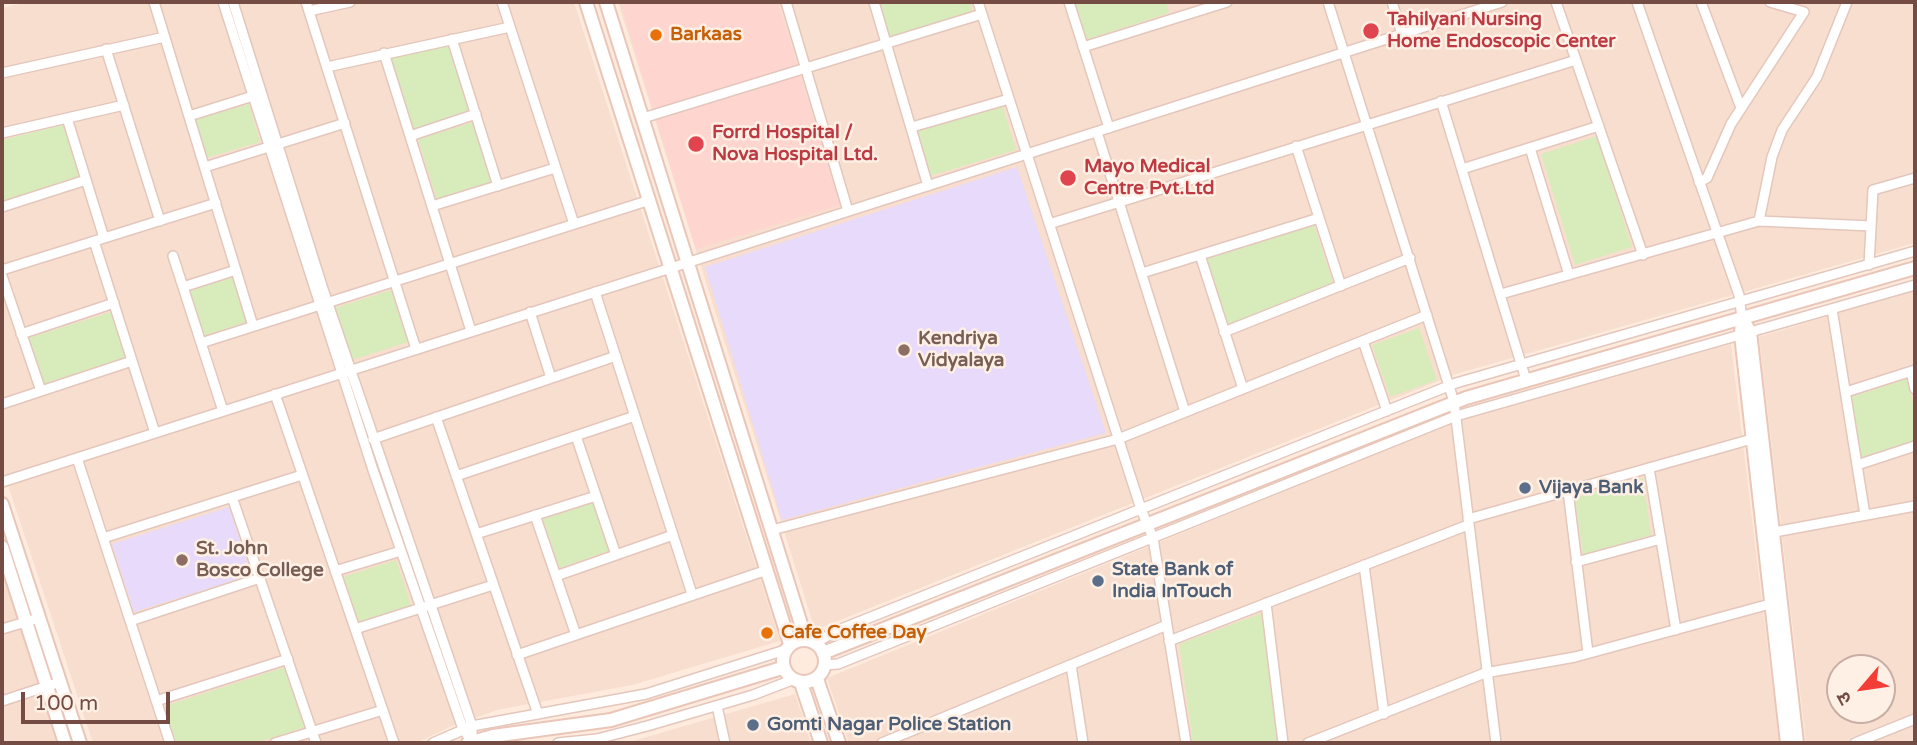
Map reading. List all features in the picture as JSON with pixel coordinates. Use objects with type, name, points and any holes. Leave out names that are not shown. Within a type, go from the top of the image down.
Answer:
[{"type":"street","points":[[154,2],[254,326]]},
{"type":"street","points":[[223,2],[253,96],[273,144]]},
{"type":"street","points":[[233,2],[273,144],[401,551],[426,609]]},
{"type":"street","points":[[350,2],[308,6],[416,349]]},
{"type":"street","points":[[502,2],[574,224]]},
{"type":"street","points":[[586,2],[767,570],[788,647],[782,668]]},
{"type":"street","points":[[606,2],[772,530],[817,650],[817,679],[839,743]]},
{"type":"street","points":[[786,2],[848,211]]},
{"type":"street","points":[[874,2],[928,186]]},
{"type":"street","points":[[978,2],[1118,439],[1153,538],[1186,743]]},
{"type":"street","points":[[1069,2],[1109,128]]},
{"type":"street","points":[[1083,47],[1227,2]]},
{"type":"street","points":[[1328,2],[1454,402],[1496,743]]},
{"type":"street","points":[[1392,2],[1402,34]]},
{"type":"street","points":[[2,482],[1502,2]]},
{"type":"street","points":[[1556,2],[1643,255]]},
{"type":"street","points":[[1637,2],[1740,303],[1797,743]]},
{"type":"street","points":[[1701,2],[1741,108]]},
{"type":"street","points":[[1699,182],[1707,178],[1731,124],[1804,12],[1770,2]]},
{"type":"street","points":[[1759,221],[1772,157],[1782,130],[1817,77],[1847,2]]},
{"type":"street","points":[[643,118],[982,14]]},
{"type":"street","points":[[327,67],[510,27]]},
{"type":"street","points":[[2,73],[165,37]]},
{"type":"street","points":[[452,39],[498,186]]},
{"type":"street","points":[[106,49],[159,221]]},
{"type":"street","points":[[384,53],[471,331]]},
{"type":"street","points":[[1049,224],[1576,60]]},
{"type":"street","points":[[189,116],[253,96]]},
{"type":"street","points":[[912,127],[1009,99]]},
{"type":"street","points":[[1441,101],[1526,380]]},
{"type":"street","points":[[2,133],[124,106]]},
{"type":"street","points":[[410,136],[476,114]]},
{"type":"street","points":[[67,118],[104,238]]},
{"type":"street","points":[[205,167],[345,123]]},
{"type":"street","points":[[1462,169],[1599,126]]},
{"type":"street","points":[[1097,132],[1185,412]]},
{"type":"street","points":[[1296,146],[1341,286]]},
{"type":"street","points":[[1530,148],[1569,275]]},
{"type":"street","points":[[432,206],[555,167]]},
{"type":"street","points":[[1869,265],[1873,190],[1915,178]]},
{"type":"street","points":[[2,207],[86,180]]},
{"type":"street","points":[[201,344],[650,200]]},
{"type":"street","points":[[2,270],[216,203]]},
{"type":"street","points":[[1142,273],[1319,218]]},
{"type":"street","points":[[1501,294],[1759,221],[1871,226]]},
{"type":"street","points":[[94,241],[155,433]]},
{"type":"street","points":[[817,650],[836,631],[1449,386],[1915,251]]},
{"type":"street","points":[[1200,255],[1243,389]]},
{"type":"street","points":[[173,256],[223,411]]},
{"type":"street","points":[[1224,332],[1410,258]]},
{"type":"street","points":[[433,743],[468,728],[617,702],[788,647],[817,650],[1454,402],[1915,268]]},
{"type":"street","points":[[183,287],[236,270]]},
{"type":"street","points":[[2,276],[41,391]]},
{"type":"street","points":[[817,650],[838,664],[1456,416],[1915,285]]},
{"type":"street","points":[[595,292],[692,594]]},
{"type":"street","points":[[21,334],[114,303]]},
{"type":"street","points":[[1832,309],[1865,515]]},
{"type":"street","points":[[530,312],[551,378]]},
{"type":"street","points":[[772,530],[1118,439],[1427,315]]},
{"type":"street","points":[[1746,334],[1752,439],[1768,533],[1770,604],[1787,743]]},
{"type":"street","points":[[1363,341],[1387,411]]},
{"type":"street","points":[[373,439],[616,356]]},
{"type":"street","points":[[2,404],[132,361]]},
{"type":"street","points":[[1846,392],[1913,371],[1915,388]]},
{"type":"street","points":[[346,372],[373,439],[426,609],[468,728],[470,743],[611,720],[782,668]]},
{"type":"street","points":[[275,394],[394,743]]},
{"type":"street","points":[[456,476],[635,416]]},
{"type":"street","points":[[436,417],[537,714]]},
{"type":"street","points":[[576,436],[616,555]]},
{"type":"street","points":[[1170,641],[1468,522],[1752,439]]},
{"type":"street","points":[[1857,465],[1915,446]]},
{"type":"street","points":[[77,458],[170,743]]},
{"type":"street","points":[[1649,468],[1676,630]]},
{"type":"street","points":[[103,538],[302,475]]},
{"type":"street","points":[[1568,491],[1588,653]]},
{"type":"street","points":[[476,534],[596,496]]},
{"type":"street","points":[[232,497],[316,743]]},
{"type":"street","points":[[2,504],[80,743]]},
{"type":"street","points":[[1768,533],[1915,506]]},
{"type":"street","points":[[535,515],[576,635]]},
{"type":"street","points":[[556,576],[673,535]]},
{"type":"street","points":[[1577,562],[1661,539]]},
{"type":"street","points":[[2,547],[65,743]]},
{"type":"street","points":[[335,571],[401,551]]},
{"type":"street","points":[[1364,565],[1384,713]]},
{"type":"street","points":[[517,655],[767,570]]},
{"type":"street","points":[[130,621],[260,578]]},
{"type":"street","points":[[355,629],[426,609],[494,585]]},
{"type":"street","points":[[1266,603],[1283,743]]},
{"type":"street","points":[[1308,743],[1486,673],[1588,653],[1770,604]]},
{"type":"street","points":[[2,629],[39,618]]},
{"type":"street","points":[[882,743],[1167,625]]},
{"type":"street","points":[[156,701],[288,659]]},
{"type":"street","points":[[1071,665],[1083,743]]},
{"type":"street","points":[[782,668],[796,681],[821,743]]},
{"type":"street","points":[[558,743],[597,739],[796,681],[817,679]]},
{"type":"street","points":[[2,701],[60,682]]},
{"type":"street","points":[[717,706],[725,743]]},
{"type":"street","points":[[275,743],[383,710]]},
{"type":"street","points":[[1855,743],[1880,738],[1915,719]]},
{"type":"shaded area","points":[[28,2],[574,2],[780,641],[632,685],[497,710],[416,743],[93,743],[2,467],[2,8]]},
{"type":"shaded area","points":[[618,2],[1915,2],[1915,243],[1456,374],[815,630]]},
{"type":"shaded area","points":[[620,2],[778,2],[840,205],[696,249]]},
{"type":"shaded area","name":"Kendriya Vidyalaya","points":[[1017,167],[1106,433],[782,520],[705,267]]},
{"type":"shaded area","points":[[1915,290],[1915,743],[1806,743],[1759,337]]},
{"type":"shaded area","points":[[1731,344],[1779,743],[849,743],[827,678],[1446,425]]},
{"type":"shaded area","name":"St. John Bosco College","points":[[229,507],[251,575],[134,612],[112,544]]},
{"type":"shaded area","points":[[2,568],[59,743],[2,743]]},
{"type":"shaded area","points":[[795,694],[811,743],[626,743]]},
{"type":"green space","points":[[880,2],[970,2],[973,12],[890,37]]},
{"type":"green space","points":[[1074,2],[1166,2],[1169,13],[1085,40]]},
{"type":"green space","points":[[449,46],[470,111],[414,130],[391,57]]},
{"type":"green space","points":[[1001,101],[1016,150],[930,176],[916,128]]},
{"type":"green space","points":[[249,104],[260,142],[206,158],[195,120]]},
{"type":"green space","points":[[474,122],[493,183],[437,200],[418,139]]},
{"type":"green space","points":[[63,125],[80,176],[2,203],[2,140]]},
{"type":"green space","points":[[1597,136],[1632,247],[1575,265],[1541,154]]},
{"type":"green space","points":[[1314,225],[1333,283],[1226,325],[1204,260]]},
{"type":"green space","points":[[233,277],[247,322],[203,336],[189,291]]},
{"type":"green space","points":[[391,290],[408,342],[352,360],[335,308]]},
{"type":"green space","points":[[111,312],[126,357],[43,384],[28,338]]},
{"type":"green space","points":[[1419,328],[1437,380],[1390,397],[1372,345]]},
{"type":"green space","points":[[1907,379],[1915,413],[1915,441],[1860,458],[1851,397]]},
{"type":"green space","points":[[1643,478],[1651,535],[1583,555],[1575,498]]},
{"type":"green space","points":[[593,502],[609,551],[559,568],[543,519]]},
{"type":"green space","points":[[396,560],[411,605],[359,623],[343,577]]},
{"type":"green space","points":[[1262,613],[1277,743],[1193,743],[1179,644]]},
{"type":"green space","points":[[285,667],[305,727],[256,743],[174,743],[162,707]]},
{"type":"place","name":"Tahilyani Nursing Home Endoscopic Center","points":[[1371,31]]},
{"type":"place","name":"Barkaas","points":[[656,35]]},
{"type":"place","name":"Forrd Hospital / Nova Hospital Ltd.","points":[[696,144]]},
{"type":"place","name":"Mayo Medical Centre Pvt.Ltd","points":[[1068,178]]},
{"type":"place","name":"Kendriya Vidyalaya","points":[[904,350]]},
{"type":"place","name":"Vijaya Bank","points":[[1525,488]]},
{"type":"place","name":"St. John Bosco College","points":[[182,560]]},
{"type":"place","name":"State Bank of India InTouch","points":[[1098,581]]},
{"type":"place","name":"Cafe Coffee Day","points":[[767,633]]},
{"type":"place","name":"Gomti Nagar Police Station","points":[[753,725]]}]
